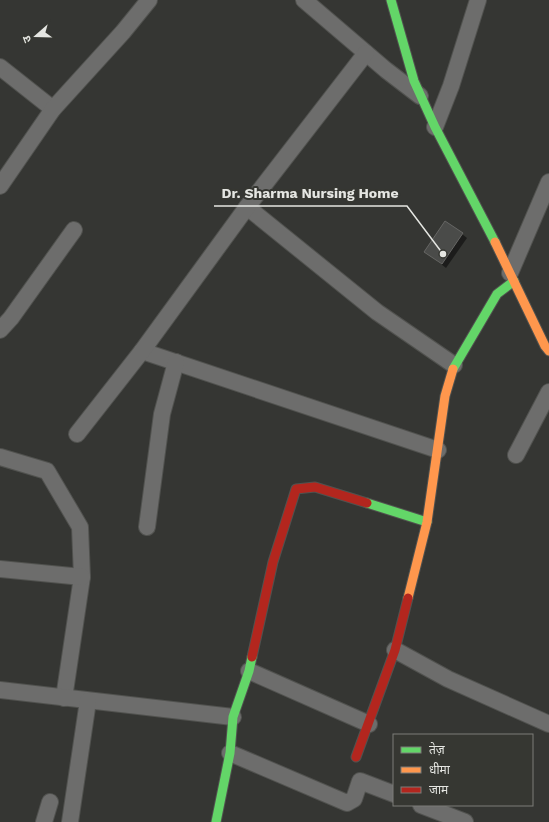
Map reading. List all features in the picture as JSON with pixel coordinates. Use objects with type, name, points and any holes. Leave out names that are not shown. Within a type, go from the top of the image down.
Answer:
[{"type":"street","points":[[0,186],[53,109],[124,32],[149,0]]},
{"type":"street","points":[[304,0],[366,53],[422,97]]},
{"type":"street","points":[[391,0],[414,81],[490,231],[545,346],[549,351]]},
{"type":"street","points":[[436,127],[451,86],[478,0]]},
{"type":"street","points":[[77,434],[142,351],[247,207],[366,53]]},
{"type":"street","points":[[0,68],[53,109]]},
{"type":"street","points":[[356,757],[395,650],[427,522],[445,396],[454,366],[497,294],[512,277],[549,182]]},
{"type":"street","points":[[247,207],[377,312],[454,366]]},
{"type":"street","points":[[0,330],[11,318],[74,230]]},
{"type":"street","points":[[142,351],[438,450]]},
{"type":"street","points":[[148,527],[162,414],[176,362]]},
{"type":"street","points":[[516,455],[549,392]]},
{"type":"street","points":[[0,458],[47,471],[80,527],[82,577],[64,698]]},
{"type":"street","points":[[216,822],[230,753],[233,717],[249,671],[273,562],[296,489],[315,487],[427,522]]},
{"type":"street","points":[[0,569],[82,577]]},
{"type":"street","points":[[395,650],[448,679],[549,724]]},
{"type":"street","points":[[249,671],[369,724]]},
{"type":"street","points":[[0,690],[233,717]]},
{"type":"street","points":[[70,822],[88,701]]},
{"type":"street","points":[[230,753],[347,803],[354,799],[360,781],[393,794]]},
{"type":"street","points":[[44,822],[50,802]]},
{"type":"street","points":[[424,806],[465,822]]},
{"type":"building","points":[[445,221],[463,233],[442,264],[424,252]]},
{"type":"traffic: fast","points":[[391,0],[414,81],[435,127],[495,242]]},
{"type":"traffic: fast","points":[[453,369],[497,294],[514,281]]},
{"type":"traffic: fast","points":[[367,503],[427,522]]},
{"type":"traffic: fast","points":[[216,822],[230,753],[233,717],[249,671],[252,657]]},
{"type":"traffic: slow","points":[[495,242],[545,346],[549,351]]},
{"type":"traffic: slow","points":[[408,598],[427,522],[445,396],[453,369]]},
{"type":"traffic: jam","points":[[252,657],[273,562],[296,489],[315,487],[367,503]]},
{"type":"traffic: jam","points":[[356,757],[395,650],[408,598]]},
{"type":"place","name":"Dr. Sharma Nursing Home","points":[[443,254]]}]
